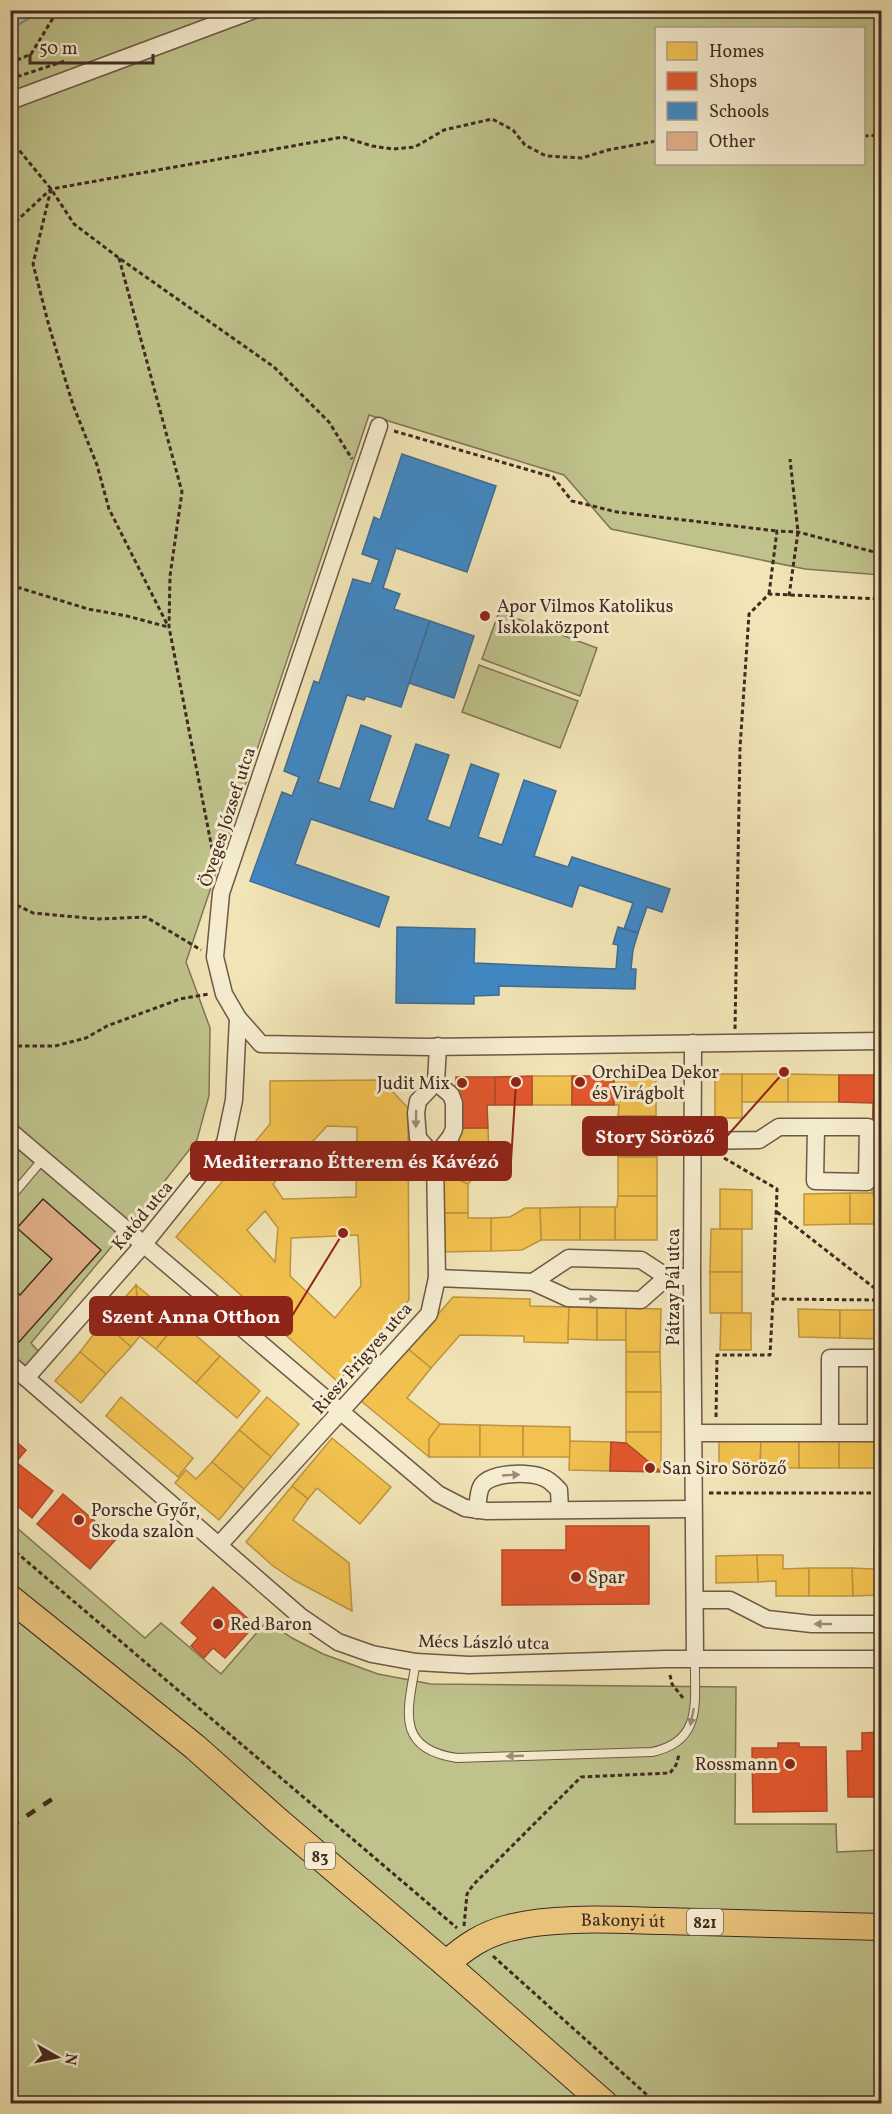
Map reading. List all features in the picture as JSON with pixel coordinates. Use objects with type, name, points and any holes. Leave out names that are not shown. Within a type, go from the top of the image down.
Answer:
[{"type":"main road","name":"83","points":[[10,1598],[195,1747],[605,2103]]},
{"type":"main road","name":"Bakonyi út","points":[[446,1964],[464,1948],[470,1937],[507,1928],[558,1922],[624,1920],[882,1927]]},
{"type":"street","points":[[10,101],[254,10]]},
{"type":"street","name":"Öveges József utca","points":[[379,426],[221,893],[215,957],[224,994],[238,1018],[261,1044],[438,1046],[693,1043]]},
{"type":"street","name":"Katód utca","points":[[26,1378],[143,1245],[225,1143],[234,1100],[238,1018]]},
{"type":"street","points":[[693,1043],[882,1041]]},
{"type":"street","name":"Pátzay Pál utca","points":[[693,1043],[695,1659]]},
{"type":"street","points":[[436,1082],[451,1095],[454,1103],[454,1129],[435,1156],[418,1138],[416,1113],[418,1101],[436,1082],[438,1046]]},
{"type":"street","points":[[693,1141],[759,1140],[779,1127],[816,1127],[868,1127],[867,1182],[815,1181],[816,1127]]},
{"type":"street","points":[[10,1131],[438,1494],[465,1508],[477,1510],[560,1509],[694,1501]]},
{"type":"street","name":"Riesz Frigyes utca","points":[[219,1545],[429,1314],[437,1278],[435,1156]]},
{"type":"street","points":[[533,1282],[569,1258],[641,1260],[668,1277],[692,1277]]},
{"type":"street","points":[[437,1278],[533,1282],[568,1298],[640,1300],[668,1277]]},
{"type":"street","points":[[694,1433],[876,1433],[876,1358],[830,1358],[830,1432]]},
{"type":"street","name":"Mécs László utca","points":[[10,1364],[300,1616],[338,1642],[372,1654],[416,1662],[469,1665],[666,1659],[882,1659]]},
{"type":"street","points":[[477,1510],[480,1487],[486,1480],[498,1476],[530,1474],[545,1478],[559,1490],[560,1509]]},
{"type":"street","points":[[695,1600],[730,1600],[767,1619],[812,1624],[882,1624]]},
{"type":"lane","points":[[10,1198],[43,1159]]},
{"type":"lane","points":[[416,1662],[408,1712],[410,1729],[419,1743],[441,1756],[457,1758],[652,1752],[674,1745],[683,1737],[694,1715],[695,1659]]},
{"type":"path","points":[[10,63],[31,54],[58,10]]},
{"type":"path","points":[[10,227],[51,189],[343,137],[372,146],[393,149],[415,147],[444,130],[492,119],[513,130],[525,145],[546,156],[582,158],[608,150],[655,141]]},
{"type":"path","points":[[865,136],[882,135]]},
{"type":"path","points":[[10,139],[51,189],[75,224],[119,258],[274,367],[329,422],[362,476]]},
{"type":"path","points":[[51,189],[33,264],[49,326],[73,405],[96,465],[109,509],[169,627]]},
{"type":"path","points":[[119,258],[182,492],[170,576],[169,627],[221,893]]},
{"type":"path","points":[[379,426],[553,477],[572,501],[617,512],[798,532],[882,554]]},
{"type":"path","points":[[789,596],[798,532],[790,459]]},
{"type":"path","points":[[735,1043],[740,748],[749,614],[769,594],[777,531]]},
{"type":"path","points":[[10,585],[88,609],[169,627]]},
{"type":"path","points":[[769,594],[882,599]]},
{"type":"path","points":[[10,902],[33,913],[98,919],[146,917],[215,957]]},
{"type":"path","points":[[10,1046],[55,1046],[86,1038],[115,1022],[180,999],[204,994],[224,994]]},
{"type":"path","points":[[716,1432],[717,1355],[770,1355],[777,1189],[721,1156]]},
{"type":"path","points":[[776,1211],[882,1294]]},
{"type":"path","points":[[773,1299],[882,1300]]},
{"type":"path","points":[[694,1501],[882,1493]]},
{"type":"path","points":[[10,1547],[470,1937],[657,2103]]},
{"type":"path","points":[[666,1659],[672,1684],[683,1696],[683,1706]]},
{"type":"path","points":[[470,1937],[467,1894],[473,1885],[581,1778],[670,1773],[676,1765],[683,1737]]},
{"type":"green space","points":[[37,10],[882,11],[881,575],[805,569],[611,529],[564,475],[369,415],[186,962],[210,1028],[209,1096],[197,1140],[138,1215],[31,1343],[40,1353],[11,1386],[10,29],[30,18]]},
{"type":"green space","points":[[499,612],[597,648],[580,696],[482,659]]},
{"type":"green space","points":[[479,665],[578,701],[560,748],[462,712]]},
{"type":"green space","points":[[10,1522],[145,1638],[161,1623],[221,1674],[267,1621],[292,1638],[323,1654],[378,1674],[431,1684],[736,1687],[735,1824],[836,1824],[837,1852],[881,1850],[881,2103],[11,2103]]},
{"type":"water","points":[[15,11],[37,11],[11,29],[11,14]]},
{"type":"building: Homes","points":[[715,1074],[742,1074],[742,1118],[715,1118]]},
{"type":"building: Homes","points":[[742,1074],[788,1074],[788,1102],[742,1102]]},
{"type":"building: Homes","points":[[788,1074],[839,1075],[839,1102],[788,1102]]},
{"type":"building: Homes","points":[[532,1076],[572,1076],[572,1105],[532,1105]]},
{"type":"building: Homes","points":[[614,1076],[656,1076],[656,1116],[618,1116],[619,1105],[614,1105]]},
{"type":"building: Homes","points":[[382,1080],[408,1108],[409,1300],[338,1382],[176,1237],[270,1124],[270,1081]],"holes":[[[327,1126],[357,1127],[356,1197],[283,1199],[273,1184]],[[265,1211],[278,1228],[275,1262],[247,1230]],[[358,1235],[361,1286],[335,1318],[290,1276],[291,1238]]]},
{"type":"building: Homes","points":[[618,1116],[656,1116],[657,1157],[618,1157]]},
{"type":"building: Homes","points":[[455,1128],[488,1128],[489,1159],[468,1184],[438,1171],[456,1152]]},
{"type":"building: Homes","points":[[872,1150],[882,1150],[882,1205],[872,1193]]},
{"type":"building: Homes","points":[[618,1157],[657,1157],[657,1196],[618,1196]]},
{"type":"building: Homes","points":[[438,1171],[468,1184],[468,1213],[438,1213]]},
{"type":"building: Homes","points":[[720,1189],[752,1190],[752,1229],[720,1229]]},
{"type":"building: Homes","points":[[850,1193],[850,1224],[804,1225],[804,1194]]},
{"type":"building: Homes","points":[[850,1193],[872,1193],[882,1205],[882,1224],[850,1224]]},
{"type":"building: Homes","points":[[618,1196],[657,1196],[657,1240],[615,1240],[615,1207],[617,1207]]},
{"type":"building: Homes","points":[[580,1207],[615,1207],[615,1240],[580,1240]]},
{"type":"building: Homes","points":[[580,1207],[580,1240],[541,1240],[540,1208]]},
{"type":"building: Homes","points":[[525,1208],[540,1208],[541,1240],[522,1250],[491,1251],[491,1218],[510,1217]]},
{"type":"building: Homes","points":[[438,1213],[468,1213],[468,1218],[491,1218],[491,1251],[439,1252]]},
{"type":"building: Homes","points":[[711,1229],[742,1229],[742,1272],[710,1272]]},
{"type":"building: Homes","points":[[710,1272],[742,1272],[742,1313],[710,1313]]},
{"type":"building: Homes","points":[[136,1285],[179,1321],[156,1349],[140,1336]]},
{"type":"building: Homes","points":[[136,1285],[140,1336],[131,1347],[103,1322]]},
{"type":"building: Homes","points":[[453,1297],[530,1299],[530,1306],[569,1307],[568,1343],[524,1342],[524,1336],[460,1335],[431,1368],[408,1349]]},
{"type":"building: Homes","points":[[569,1307],[597,1308],[597,1340],[568,1339]]},
{"type":"building: Homes","points":[[597,1308],[626,1308],[626,1340],[597,1340]]},
{"type":"building: Homes","points":[[626,1308],[661,1309],[660,1352],[626,1352]]},
{"type":"building: Homes","points":[[798,1309],[840,1310],[840,1338],[799,1337]]},
{"type":"building: Homes","points":[[840,1310],[880,1310],[880,1339],[840,1338]]},
{"type":"building: Homes","points":[[721,1313],[751,1313],[751,1350],[720,1350]]},
{"type":"building: Homes","points":[[179,1321],[220,1356],[196,1383],[156,1349]]},
{"type":"building: Homes","points":[[103,1322],[131,1347],[106,1374],[80,1352]]},
{"type":"building: Homes","points":[[408,1349],[431,1368],[407,1398],[440,1424],[429,1439],[429,1457],[361,1401]]},
{"type":"building: Homes","points":[[80,1352],[106,1374],[81,1403],[55,1381]]},
{"type":"building: Homes","points":[[626,1352],[660,1352],[661,1392],[626,1392]]},
{"type":"building: Homes","points":[[220,1356],[260,1391],[237,1418],[196,1383]]},
{"type":"building: Homes","points":[[626,1392],[661,1392],[661,1432],[626,1432]]},
{"type":"building: Homes","points":[[121,1397],[193,1458],[178,1477],[106,1416]]},
{"type":"building: Homes","points":[[267,1397],[299,1424],[271,1457],[239,1430]]},
{"type":"building: Homes","points":[[440,1424],[480,1425],[480,1457],[429,1457],[429,1439]]},
{"type":"building: Homes","points":[[480,1425],[523,1426],[523,1457],[480,1457]]},
{"type":"building: Homes","points":[[523,1426],[570,1427],[570,1457],[523,1457]]},
{"type":"building: Homes","points":[[239,1430],[271,1457],[244,1489],[212,1462]]},
{"type":"building: Homes","points":[[626,1432],[661,1432],[661,1472],[626,1443]]},
{"type":"building: Homes","points":[[332,1438],[391,1487],[360,1524],[317,1488],[308,1499],[292,1486]]},
{"type":"building: Homes","points":[[719,1438],[761,1439],[760,1468],[719,1467]]},
{"type":"building: Homes","points":[[761,1439],[799,1439],[799,1468],[760,1468]]},
{"type":"building: Homes","points":[[799,1439],[839,1439],[839,1468],[799,1468]]},
{"type":"building: Homes","points":[[839,1439],[880,1440],[881,1468],[839,1468]]},
{"type":"building: Homes","points":[[570,1441],[611,1442],[610,1471],[569,1470]]},
{"type":"building: Homes","points":[[212,1462],[244,1489],[219,1520],[175,1483],[186,1470],[196,1479]]},
{"type":"building: Homes","points":[[292,1486],[308,1499],[293,1520],[349,1563],[352,1611],[294,1580],[273,1566],[246,1542]]},
{"type":"building: Homes","points":[[874,1548],[882,1549],[882,1595],[853,1596],[852,1568],[874,1569]]},
{"type":"building: Homes","points":[[757,1555],[783,1555],[783,1569],[809,1568],[809,1596],[776,1596],[776,1581],[758,1582]]},
{"type":"building: Homes","points":[[757,1555],[758,1582],[716,1583],[716,1556]]},
{"type":"building: Homes","points":[[809,1568],[852,1568],[853,1596],[809,1596]]},
{"type":"building: Shops","points":[[839,1075],[882,1075],[882,1094],[873,1103],[839,1102]]},
{"type":"building: Shops","points":[[532,1076],[532,1105],[495,1105],[495,1077]]},
{"type":"building: Shops","points":[[572,1076],[614,1076],[614,1105],[572,1105]]},
{"type":"building: Shops","points":[[456,1077],[495,1077],[495,1105],[487,1105],[488,1128],[455,1128]]},
{"type":"building: Shops","points":[[882,1094],[882,1150],[872,1150],[873,1103]]},
{"type":"building: Shops","points":[[12,1438],[26,1450],[16,1462],[53,1491],[32,1518],[10,1500]]},
{"type":"building: Shops","points":[[611,1442],[626,1443],[661,1472],[610,1471]]},
{"type":"building: Shops","points":[[63,1494],[116,1539],[90,1569],[37,1524]]},
{"type":"building: Shops","name":"Spar","points":[[566,1526],[649,1526],[649,1604],[502,1605],[502,1550],[566,1550]]},
{"type":"building: Shops","name":"Red Baron","points":[[213,1587],[255,1625],[225,1658],[213,1648],[204,1658],[191,1646],[198,1638],[181,1623]]},
{"type":"building: Shops","points":[[882,1732],[882,1797],[848,1797],[847,1751],[862,1751],[862,1733]]},
{"type":"building: Shops","points":[[778,1743],[799,1743],[799,1747],[826,1747],[827,1811],[753,1812],[752,1748],[778,1748]]},
{"type":"building: Schools","points":[[402,454],[496,486],[467,572],[396,548],[383,588],[400,594],[394,609],[430,621],[401,707],[366,696],[364,700],[347,695],[318,782],[340,789],[361,725],[391,736],[369,801],[394,809],[416,744],[449,755],[427,820],[450,828],[471,764],[499,774],[478,837],[502,845],[524,780],[556,791],[534,856],[568,867],[572,857],[670,889],[662,912],[647,907],[638,933],[624,929],[633,903],[579,885],[572,907],[311,819],[295,864],[389,897],[379,927],[250,881],[282,792],[292,796],[299,777],[284,771],[314,681],[319,683],[353,579],[371,584],[379,560],[362,554],[374,517],[380,520]]},
{"type":"building: Schools","points":[[430,621],[474,636],[454,698],[409,683]]},
{"type":"building: Schools","points":[[397,927],[475,929],[474,963],[616,969],[618,945],[613,944],[618,927],[638,933],[631,969],[636,969],[635,989],[499,986],[499,995],[474,996],[474,1004],[396,1003]]},
{"type":"building: Other","points":[[43,1199],[101,1250],[19,1342],[10,1334],[10,1287],[20,1295],[52,1259],[17,1228]]},
{"type":"railway","points":[[10,1827],[57,1796]]},
{"type":"place","name":"Apor Vilmos Katolikus Iskolaközpont","points":[[485,616]]},
{"type":"place","name":"Story Söröző","points":[[784,1072]]},
{"type":"place","name":"Mediterrano Étterem és Kávézó","points":[[516,1082]]},
{"type":"place","name":"OrchiDea Dekor és Virágbolt","points":[[580,1082]]},
{"type":"place","name":"Judit Mix","points":[[462,1083]]},
{"type":"place","name":"Szent Anna Otthon","points":[[343,1233]]},
{"type":"place","name":"San Siro Söröző","points":[[650,1468]]},
{"type":"place","name":"Porsche Győr, Skoda szalon","points":[[79,1520]]},
{"type":"place","name":"Spar","points":[[576,1577]]},
{"type":"place","name":"Red Baron","points":[[218,1624]]},
{"type":"place","name":"Rossmann","points":[[790,1764]]}]
